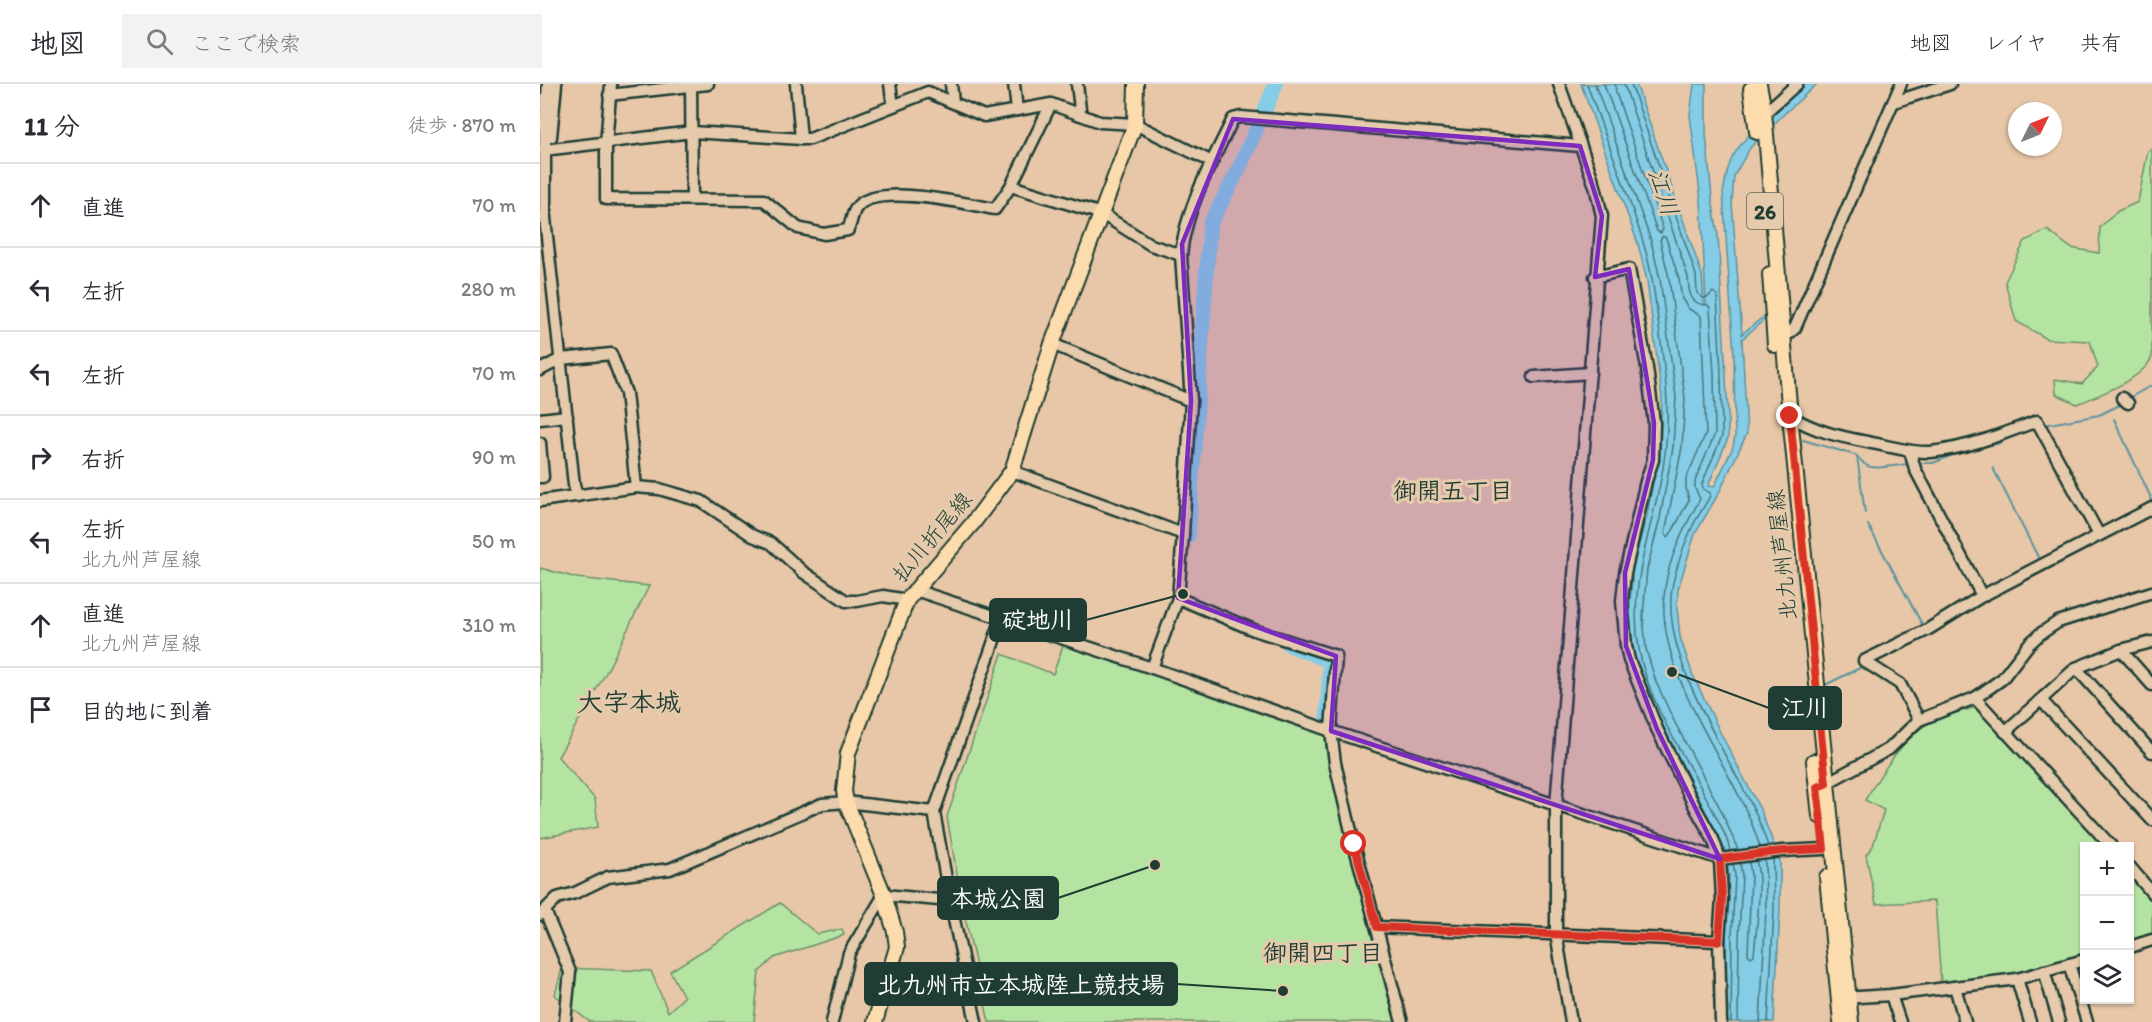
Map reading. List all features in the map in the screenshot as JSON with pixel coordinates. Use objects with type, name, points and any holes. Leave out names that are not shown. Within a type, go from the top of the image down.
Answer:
[{"type":"main road","name":"払川折尾線","points":[[875,1022],[897,947],[884,895],[846,802],[844,791],[848,753],[911,595],[973,523],[1012,471],[1052,344],[1135,124],[1136,84]]},
{"type":"main road","name":"北九州芦屋線","points":[[1750,84],[1760,116]]},
{"type":"main road","name":"北九州芦屋線","points":[[1759,84],[1779,338],[1821,785],[1844,998],[1841,1022]]},
{"type":"main road","name":"北九州芦屋線","points":[[1779,338],[1790,416],[1821,785],[1824,849],[1844,998],[1851,1022]]},
{"type":"street","points":[[548,84],[551,218],[564,359],[580,485],[577,495]]},
{"type":"street","points":[[548,149],[556,84]]},
{"type":"street","points":[[708,84],[610,90],[606,144],[606,199],[764,200],[798,228],[824,234],[848,230],[857,207],[874,197],[928,196],[995,209],[1011,186],[1051,104]]},
{"type":"street","points":[[796,84],[801,139]]},
{"type":"street","points":[[890,84],[893,106]]},
{"type":"street","points":[[951,84],[953,102]]},
{"type":"street","points":[[1014,84],[1017,110]]},
{"type":"street","points":[[1077,84],[1080,109],[1078,114]]},
{"type":"street","points":[[1558,84],[1595,186],[1602,216],[1595,277],[1590,373],[1556,806],[1556,933],[1571,1022]]},
{"type":"street","points":[[1760,116],[1797,84]]},
{"type":"street","points":[[1779,338],[1795,328],[1901,84]]},
{"type":"street","points":[[1894,102],[1950,84]]},
{"type":"street","points":[[691,85],[692,199]]},
{"type":"street","points":[[548,149],[606,144],[692,132],[810,140],[928,92],[984,116],[1051,104],[1100,122],[1135,124],[1212,162]]},
{"type":"street","points":[[1152,668],[1178,598],[1183,534],[1191,401],[1181,255],[1185,228],[1212,162],[1233,119],[1241,117],[1580,146]]},
{"type":"street","points":[[1011,186],[1102,214],[1151,245],[1181,255]]},
{"type":"street","points":[[1595,277],[1629,269],[1647,368],[1654,423],[1653,460],[1646,481],[1626,573],[1622,601],[1626,646],[1629,660],[1657,729],[1713,839],[1720,859],[1721,1022]]},
{"type":"street","points":[[1052,344],[1191,401]]},
{"type":"street","points":[[540,370],[564,359],[611,354],[626,393],[636,487]]},
{"type":"street","points":[[564,359],[567,416],[577,495]]},
{"type":"street","points":[[1534,377],[1590,373]]},
{"type":"street","points":[[540,419],[567,416]]},
{"type":"street","points":[[1790,416],[1808,427],[1829,435],[1929,452],[1985,441],[2037,421],[2099,535]]},
{"type":"street","points":[[540,442],[543,477],[540,477]]},
{"type":"street","points":[[1910,450],[1915,469],[1982,596]]},
{"type":"street","points":[[1012,471],[1183,534]]},
{"type":"street","points":[[540,501],[636,487],[659,489],[700,501],[753,536],[771,543],[803,572],[846,601],[911,595],[1002,618],[1331,731],[1720,859],[1782,851],[1824,849]]},
{"type":"street","points":[[1919,720],[1900,684],[1864,662],[1927,630],[1982,596],[2152,508]]},
{"type":"street","points":[[1821,785],[1889,749],[1919,720],[1975,698],[2002,679],[2029,644],[2040,633],[2058,622],[2152,592]]},
{"type":"street","points":[[1178,598],[1254,630],[1336,656],[1331,731],[1335,764],[1402,1022]]},
{"type":"street","points":[[976,1022],[934,812],[1002,618]]},
{"type":"street","points":[[2005,732],[2076,668],[2121,650],[2152,642]]},
{"type":"street","points":[[2121,650],[2152,685]]},
{"type":"street","points":[[2076,668],[2150,747]]},
{"type":"street","points":[[1975,698],[2107,842]]},
{"type":"street","points":[[2041,700],[2152,820]]},
{"type":"street","points":[[565,1022],[570,972],[542,913],[557,898],[575,893],[608,877],[670,869],[822,804],[846,802],[934,812]]},
{"type":"street","points":[[2134,872],[2152,893]]},
{"type":"street","points":[[832,1022],[849,953],[884,895],[950,901]]},
{"type":"street","points":[[1377,927],[1719,941]]},
{"type":"street","points":[[2134,946],[2152,940]]},
{"type":"street","points":[[1844,998],[1892,995],[2017,979],[2080,961]]},
{"type":"street","points":[[2069,964],[2086,1022]]},
{"type":"street","points":[[2044,971],[2059,1022]]},
{"type":"street","points":[[2017,979],[2030,1022]]},
{"type":"street","points":[[1955,987],[1965,1022]]},
{"type":"street","points":[[1892,995],[1900,1022]]},
{"type":"highlighted area","points":[[1233,119],[1580,146],[1602,216],[1595,277],[1629,269],[1654,423],[1653,460],[1625,573],[1626,646],[1657,729],[1720,859],[1331,731],[1336,656],[1178,598],[1191,401],[1182,244]]},
{"type":"green space","points":[[2152,149],[2152,357],[2147,365],[2130,380],[2077,404],[2056,394],[2055,379],[2082,384],[2098,367],[2090,341],[2047,339],[2016,321],[2005,282],[2025,241],[2047,230],[2071,248],[2099,253],[2100,227],[2118,211],[2138,202],[2148,151]]},
{"type":"green space","points":[[540,568],[577,578],[649,586],[608,669],[558,757],[595,799],[598,827],[540,838]]},
{"type":"green space","points":[[1064,643],[1325,731],[1326,749],[1370,929],[1396,1022],[989,1022],[963,909],[947,817],[1002,654],[1053,674]]},
{"type":"green space","points":[[1973,708],[1977,709],[2099,842],[2080,842],[2080,957],[2016,976],[1941,984],[1935,901],[1876,904],[1866,855],[1873,846],[1884,810],[1865,800],[1895,755],[1916,732],[1936,720]]},
{"type":"green space","points":[[2134,881],[2152,901],[2152,937],[2134,942]]},
{"type":"green space","points":[[780,903],[817,934],[842,929],[844,935],[774,958],[759,972],[754,1022],[590,1022],[555,995],[562,968],[651,971],[668,1012],[684,997],[670,971]]},
{"type":"water","points":[[1581,84],[1636,84],[1702,275],[1704,305],[1706,304],[1701,201],[1690,115],[1694,84],[1706,84],[1706,134],[1718,235],[1728,413],[1728,438],[1708,486],[1714,487],[1733,447],[1735,436],[1734,355],[1723,193],[1726,174],[1733,156],[1765,118],[1803,84],[1817,84],[1750,148],[1734,176],[1732,203],[1742,334],[1763,317],[1765,319],[1742,339],[1747,433],[1720,491],[1695,534],[1678,589],[1677,608],[1680,637],[1692,673],[1761,811],[1780,861],[1780,910],[1774,1022],[1725,1022],[1729,875],[1724,848],[1643,686],[1633,652],[1629,616],[1633,566],[1647,515],[1660,445],[1662,398],[1647,281],[1638,244]]},
{"type":"waterway","points":[[1188,536],[1210,224],[1239,169],[1276,84]]},
{"type":"waterway","points":[[2129,398],[2152,385]]},
{"type":"waterway","points":[[2044,425],[2099,415],[2122,404]]},
{"type":"waterway","points":[[2114,419],[2152,500]]},
{"type":"waterway","points":[[1979,447],[1997,444],[2022,432]]},
{"type":"waterway","points":[[1803,440],[1855,455],[1870,467],[1911,464]]},
{"type":"waterway","points":[[1916,463],[1933,463],[1962,451]]},
{"type":"waterway","points":[[1857,456],[1865,513]]},
{"type":"waterway","points":[[1993,468],[2040,561]]},
{"type":"waterway","points":[[1868,525],[1923,626]]},
{"type":"waterway","points":[[1289,645],[1330,661],[1327,723]]},
{"type":"waterway","points":[[1825,685],[1866,665]]},
{"type":"place","name":"碇地川","points":[[1183,594]]},
{"type":"place","name":"江川","points":[[1672,672]]},
{"type":"place","name":"本城公園","points":[[1155,865]]},
{"type":"place","name":"北九州市立本城陸上競技場","points":[[1283,991]]},
{"type":"district","name":"御開五丁目","points":[[1453,490]]},
{"type":"district","name":"大字本城","points":[[629,702]]},
{"type":"district","name":"御開四丁目","points":[[1323,952]]},
{"type":"route","points":[[1354,844],[1377,927],[1719,941],[1722,898],[1720,859],[1782,851],[1824,849],[1817,787],[1826,784],[1790,416]]}]
